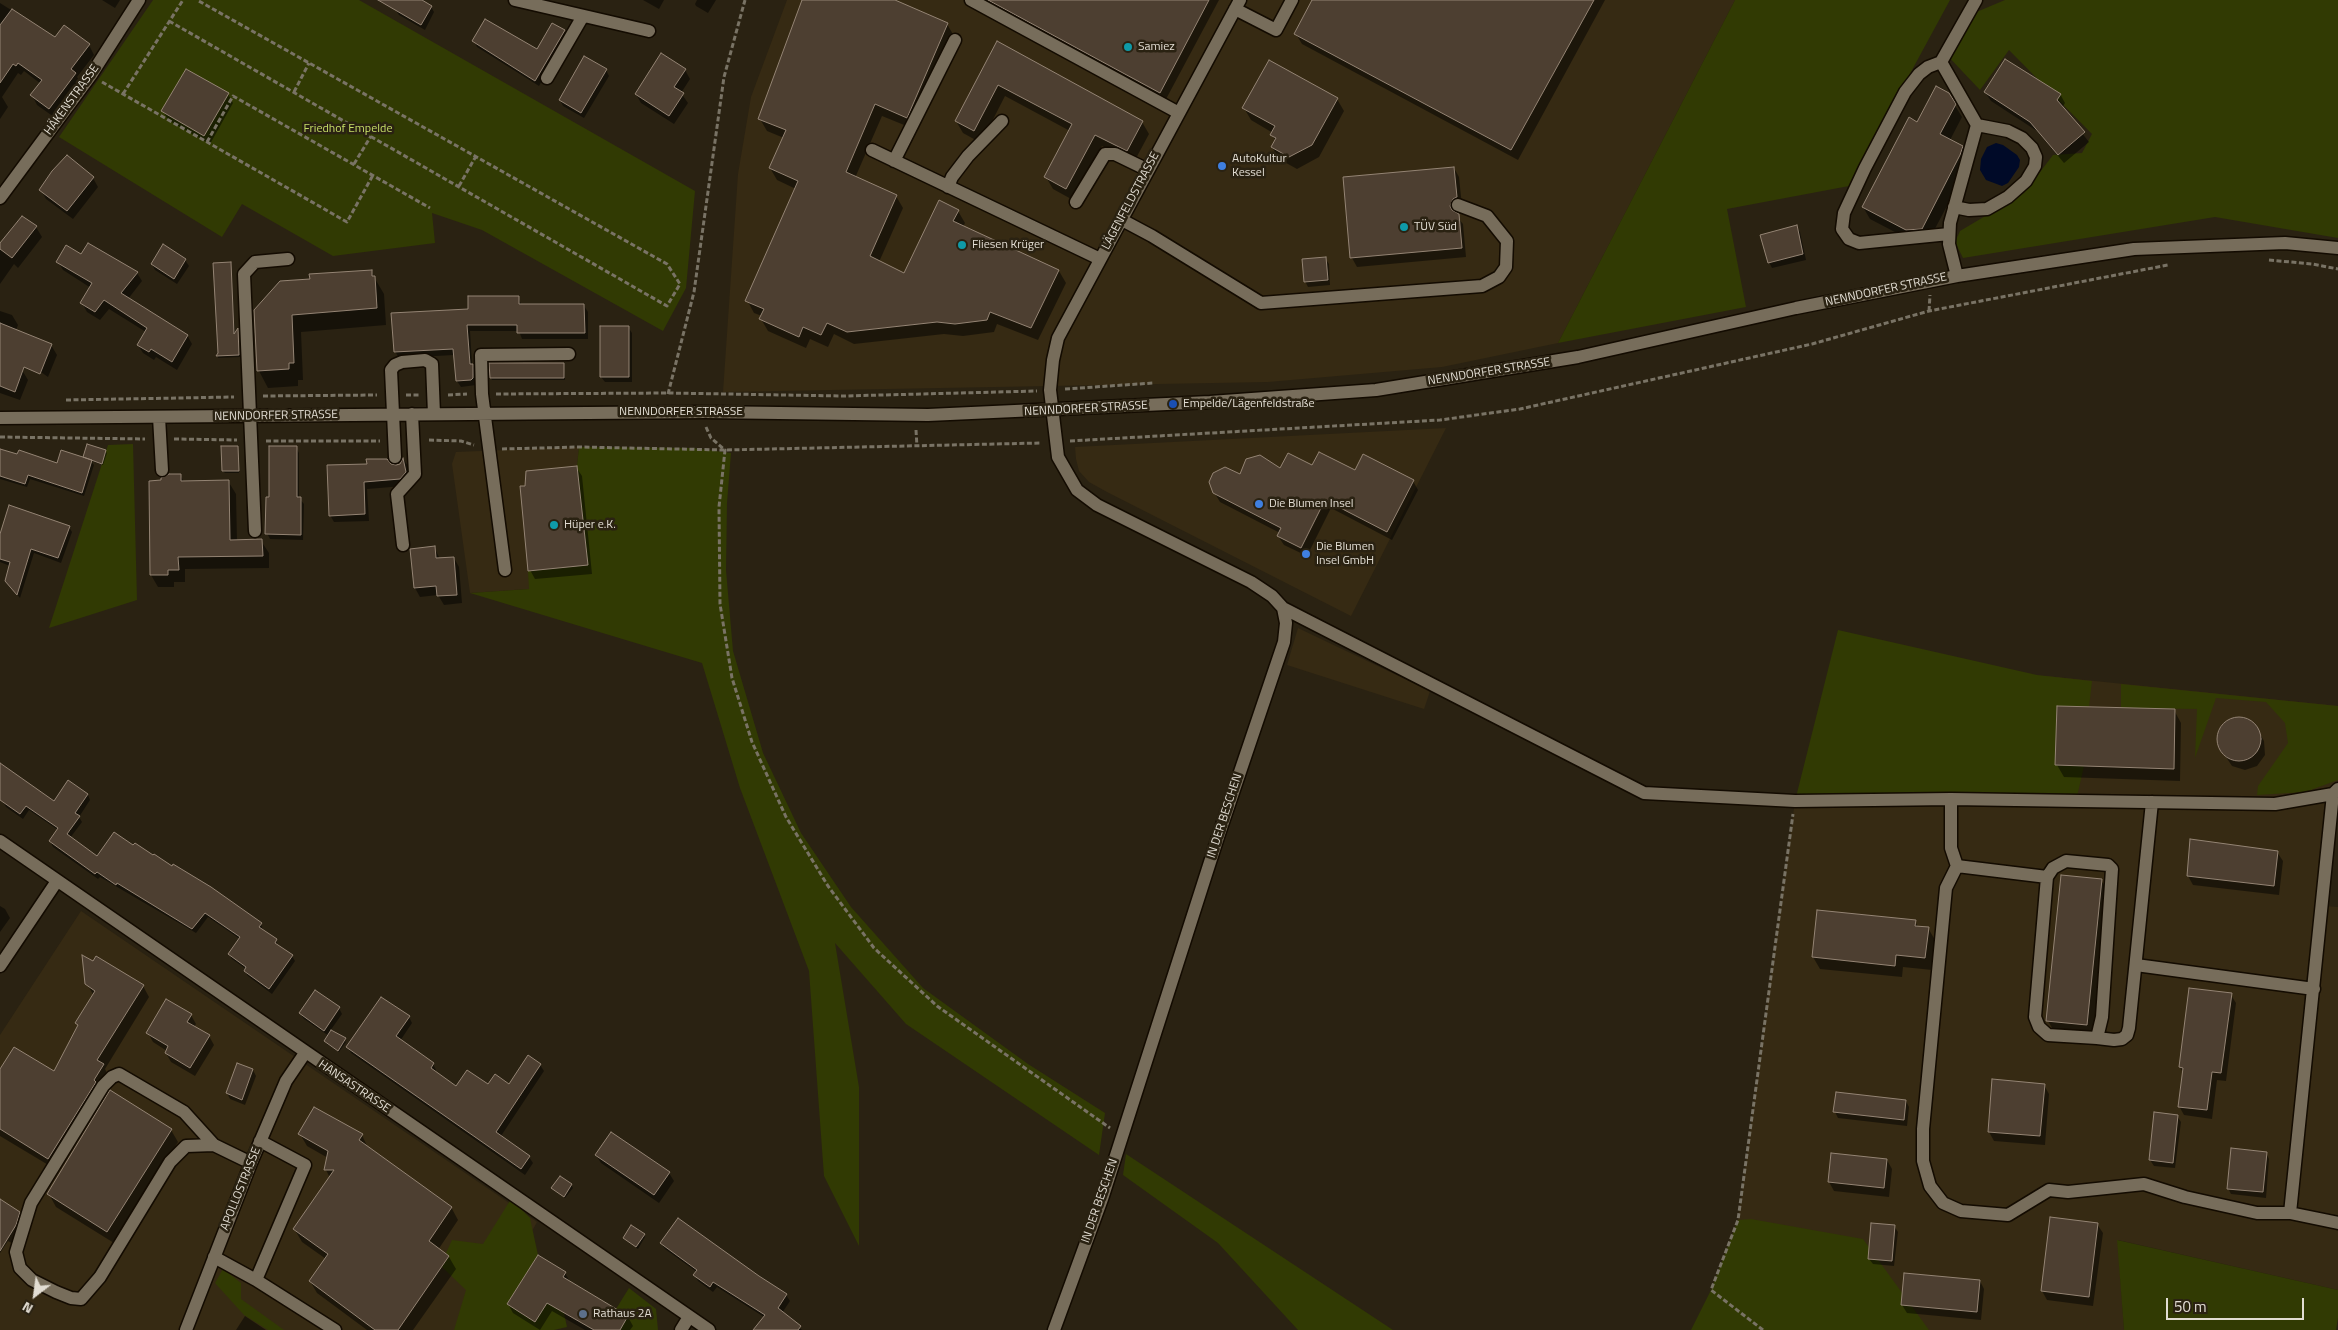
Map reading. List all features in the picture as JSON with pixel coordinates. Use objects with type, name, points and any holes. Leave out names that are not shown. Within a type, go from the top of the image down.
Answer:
[{"type":"street","name":"HÄKENSTRASSE","points":[[0,198],[91,75],[139,0]]},
{"type":"street","points":[[515,0],[648,31]]},
{"type":"street","points":[[971,0],[1179,113]]},
{"type":"street","points":[[1238,4],[1276,30],[1292,0]]},
{"type":"street","points":[[1949,234],[1859,243],[1850,239],[1842,230],[1844,213],[1905,92],[1919,74],[1928,67],[1941,62],[1976,0]]},
{"type":"street","name":"LÄGENFELDSTRASSE","points":[[1052,411],[1050,390],[1058,338],[1238,4]]},
{"type":"street","points":[[547,78],[583,16]]},
{"type":"street","points":[[894,161],[955,40]]},
{"type":"street","points":[[1941,62],[1977,125],[1954,206],[1949,234],[1949,244],[1956,276]]},
{"type":"street","points":[[948,187],[952,176],[968,156],[1002,121]]},
{"type":"street","points":[[1954,206],[1969,210],[1987,209],[2008,197],[2020,187],[2035,166],[2036,156],[2032,148],[2022,138],[2008,131],[1977,125]]},
{"type":"street","points":[[872,150],[1100,259]]},
{"type":"street","points":[[1076,202],[1105,154],[1115,154],[1148,170]]},
{"type":"street","points":[[1122,220],[1152,236],[1261,303],[1482,286],[1499,277],[1506,267],[1507,241],[1487,216],[1458,205]]},
{"type":"street","name":"NENNDORFER STRASSE","points":[[0,418],[663,412],[928,416],[1052,411],[1376,390],[1578,357],[1796,308],[1956,276],[2134,249],[2285,243],[2338,248]]},
{"type":"street","points":[[255,531],[244,274],[255,262],[288,259]]},
{"type":"street","points":[[505,570],[484,413],[481,355],[570,354]]},
{"type":"street","points":[[394,457],[392,370],[395,365],[402,362],[425,360],[432,364],[434,414]]},
{"type":"street","points":[[1052,411],[1058,457],[1067,476],[1077,490],[1097,505],[1251,582],[1272,596],[1283,608],[1644,793],[1795,801],[1951,800],[2275,804],[2336,792],[2290,1214]]},
{"type":"street","points":[[403,545],[397,494],[415,474],[412,414]]},
{"type":"street","points":[[159,417],[162,470]]},
{"type":"street","name":"IN DER BESCHEN","points":[[1054,1330],[1102,1199],[1284,642],[1286,623],[1283,608]]},
{"type":"street","points":[[1951,800],[1952,848],[1956,866],[1946,888],[1923,1129],[1923,1161],[1930,1186],[1943,1203],[1961,1211],[2008,1215],[2049,1190],[2068,1192],[2144,1184],[2185,1197],[2258,1213],[2290,1214],[2338,1223]]},
{"type":"street","points":[[2097,1038],[2102,1017],[2112,870],[2108,865],[2066,861],[2054,868],[2048,877],[2035,1017],[2039,1027],[2048,1035],[2114,1040],[2127,1035],[2152,802]]},
{"type":"street","name":"HANSASTRASSE","points":[[0,841],[304,1053],[709,1330]]},
{"type":"street","points":[[1956,866],[2048,877]]},
{"type":"street","points":[[0,966],[56,880]]},
{"type":"street","points":[[2136,964],[2314,989]]},
{"type":"street","name":"APOLLOSTRASSE","points":[[186,1330],[260,1141],[286,1081],[304,1053]]},
{"type":"street","points":[[214,1144],[186,1146],[170,1162],[100,1277],[81,1299],[71,1298],[32,1280],[20,1268],[16,1252],[31,1203],[103,1086],[112,1077],[119,1074],[184,1112],[214,1144],[251,1163]]},
{"type":"street","points":[[256,1280],[305,1164],[260,1141]]},
{"type":"street","points":[[214,1257],[256,1280],[335,1330]]},
{"type":"street","points":[[681,1330],[689,1317]]},
{"type":"path","points":[[123,94],[183,0]]},
{"type":"path","points":[[169,21],[667,306],[680,284],[667,264],[197,0]]},
{"type":"path","points":[[663,412],[694,292],[724,77],[745,0]]},
{"type":"path","points":[[294,92],[310,63]]},
{"type":"path","points":[[91,75],[347,222],[373,175]]},
{"type":"path","points":[[208,142],[233,96],[430,208]]},
{"type":"path","points":[[354,164],[371,136]]},
{"type":"path","points":[[460,186],[476,156]]},
{"type":"path","points":[[2264,260],[2312,264],[2338,269]]},
{"type":"path","points":[[472,444],[490,449],[588,447],[724,450],[917,447],[1055,442],[1440,420],[1520,410],[1812,344],[1929,310],[2170,264]]},
{"type":"path","points":[[58,400],[249,396],[668,393],[844,396],[1050,390],[1153,383]]},
{"type":"path","points":[[705,412],[704,424],[711,438],[724,450]]},
{"type":"path","points":[[724,450],[719,507],[720,604],[732,678],[752,742],[786,817],[828,886],[874,948],[936,1006],[1122,1136]]},
{"type":"path","points":[[1763,1330],[1711,1290],[1738,1220],[1795,801]]},
{"type":"shaded area","points":[[787,0],[1735,0],[1558,343],[1442,367],[1268,382],[723,392],[738,174],[751,97]]},
{"type":"shaded area","name":"Die Blumen Insel GmbH","points":[[1446,428],[1351,616],[1089,482],[1079,471],[1075,447]]},
{"type":"shaded area","points":[[579,447],[577,466],[588,565],[529,589],[470,593],[452,464],[456,452]]},
{"type":"shaded area","points":[[1298,628],[1430,691],[1424,709],[1287,665]]},
{"type":"shaded area","points":[[2046,676],[2338,706],[2338,789],[2324,906],[2338,907],[2338,1290],[2118,1240],[2124,1330],[1763,1330],[1711,1290],[1738,1220],[1795,801]]},
{"type":"shaded area","points":[[81,911],[537,1222],[477,1330],[0,1330],[0,1035]]},
{"type":"green space","name":"Friedhof Empelde","points":[[153,0],[359,0],[695,191],[686,288],[663,331],[482,230],[432,213],[435,243],[333,256],[242,204],[222,237],[59,137]]},
{"type":"green space","points":[[1735,0],[1950,0],[1849,186],[1727,209],[1746,307],[1558,343]]},
{"type":"green space","points":[[2005,0],[2338,0],[2338,238],[2215,217],[1963,258],[1955,242],[1960,231],[2024,193],[2053,155],[2082,153],[2092,134],[2009,50],[1980,90],[1944,52],[1974,13]]},
{"type":"green space","points":[[133,444],[137,600],[49,628],[108,445]]},
{"type":"green space","points":[[579,447],[692,448],[731,453],[727,503],[726,570],[733,651],[763,753],[801,833],[851,907],[923,988],[1028,1064],[1105,1113],[1099,1155],[906,1024],[835,943],[859,1087],[859,1246],[824,1176],[809,971],[740,788],[702,663],[470,593],[529,589],[528,571],[587,565],[577,466]]},
{"type":"green space","points":[[1838,630],[2037,675],[2092,681],[2089,707],[2057,706],[2055,765],[2084,766],[2076,801],[1795,801]]},
{"type":"green space","points":[[2121,684],[2338,706],[2338,780],[2305,792],[2257,795],[2258,786],[2288,743],[2285,723],[2266,702],[2216,698],[2195,758],[2197,709],[2121,708]]},
{"type":"green space","points":[[1126,1154],[1393,1330],[1298,1330],[1218,1243],[1123,1175]]},
{"type":"green space","points":[[511,1199],[530,1218],[538,1255],[507,1304],[535,1322],[550,1297],[564,1313],[567,1327],[554,1330],[454,1330],[466,1290],[442,1267],[449,1256],[446,1253],[452,1240],[483,1244]]},
{"type":"green space","points":[[1751,1219],[1863,1239],[1929,1330],[1691,1330],[1711,1290],[1738,1220]]},
{"type":"green space","points":[[2117,1240],[2338,1290],[2336,1330],[2124,1330]]},
{"type":"green space","points":[[223,1269],[241,1283],[241,1299],[284,1330],[268,1330],[244,1315],[215,1283]]},
{"type":"green space","points":[[629,1288],[656,1309],[658,1330],[620,1330],[628,1316],[616,1309]]},
{"type":"water","points":[[1996,143],[2003,145],[2017,155],[2020,160],[2019,167],[2008,183],[2002,186],[1986,180],[1980,170],[1981,159],[1987,147]]},
{"type":"building","points":[[378,0],[422,0],[432,6],[421,25]]},
{"type":"building","points":[[802,0],[895,0],[948,23],[907,118],[875,104],[846,172],[897,195],[870,256],[904,273],[939,200],[959,210],[953,221],[1059,270],[1031,328],[990,312],[987,320],[955,324],[937,322],[847,332],[827,323],[821,335],[803,327],[799,337],[759,319],[764,309],[745,301],[798,181],[769,168],[786,130],[758,119]]},
{"type":"building","name":"Samiez","points":[[988,0],[1209,0],[1160,93]]},
{"type":"building","points":[[1312,0],[1594,0],[1511,150],[1294,34]]},
{"type":"building","points":[[12,9],[55,37],[64,25],[90,44],[71,69],[76,73],[49,109],[30,95],[42,80],[18,63],[16,66],[13,64],[0,83],[0,25]]},
{"type":"building","points":[[485,19],[537,49],[552,23],[565,30],[535,81],[472,41]]},
{"type":"building","points":[[997,41],[1143,121],[1127,151],[1095,135],[1066,189],[1044,177],[1072,124],[998,85],[974,131],[955,121]]},
{"type":"building","points":[[661,53],[686,69],[674,87],[684,93],[669,116],[635,94]]},
{"type":"building","points":[[584,56],[607,69],[581,113],[559,100]]},
{"type":"building","points":[[2005,59],[2061,94],[2057,100],[2085,132],[2058,155],[2030,122],[1984,92]]},
{"type":"building","points":[[1269,60],[1338,98],[1312,145],[1289,157],[1271,147],[1276,138],[1270,135],[1275,126],[1242,108]]},
{"type":"building","points":[[186,69],[229,93],[204,136],[161,111]]},
{"type":"building","points":[[1936,86],[1949,93],[1956,104],[1940,134],[1963,146],[1922,229],[1906,230],[1862,207],[1909,117],[1917,122]]},
{"type":"building","points":[[67,155],[94,177],[67,211],[39,190],[52,171]]},
{"type":"building","name":"TÜV Süd","points":[[1454,167],[1457,197],[1453,199],[1450,206],[1452,210],[1459,214],[1462,248],[1350,258],[1343,177]]},
{"type":"building","points":[[22,216],[37,226],[12,258],[0,249],[0,243]]},
{"type":"building","points":[[1797,225],[1803,254],[1768,263],[1760,235]]},
{"type":"building","points":[[88,243],[138,272],[121,293],[188,335],[172,362],[151,349],[149,352],[137,345],[147,328],[104,300],[95,312],[80,303],[92,283],[56,262],[66,245],[81,254]]},
{"type":"building","points":[[163,244],[186,259],[174,279],[151,264]]},
{"type":"building","points":[[1326,257],[1328,280],[1304,282],[1302,259]]},
{"type":"building","points":[[231,262],[234,334],[238,328],[239,355],[216,356],[218,353],[213,263]]},
{"type":"building","points":[[372,270],[372,276],[375,276],[377,308],[292,315],[294,363],[289,363],[289,369],[257,371],[254,310],[280,281],[310,279],[309,274]]},
{"type":"building","points":[[468,296],[519,296],[519,304],[584,304],[585,333],[517,333],[517,325],[467,325],[470,364],[473,364],[473,378],[471,380],[456,381],[453,349],[394,352],[391,313],[468,309]]},
{"type":"building","points":[[0,323],[52,344],[40,374],[24,367],[15,392],[0,386]]},
{"type":"building","points":[[600,326],[629,326],[629,377],[600,377]]},
{"type":"building","points":[[489,363],[564,363],[564,378],[490,378]]},
{"type":"building","points":[[87,444],[106,450],[102,464],[83,457]]},
{"type":"building","points":[[221,446],[238,446],[239,471],[222,471]]},
{"type":"building","points":[[269,446],[297,446],[297,497],[301,497],[301,535],[265,534],[266,497],[269,497]]},
{"type":"building","points":[[0,449],[17,454],[19,450],[57,463],[61,450],[92,460],[82,493],[28,475],[25,484],[0,476]]},
{"type":"building","points":[[1319,452],[1355,470],[1363,454],[1414,480],[1387,532],[1325,500],[1301,548],[1277,536],[1281,528],[1213,493],[1209,482],[1213,473],[1225,467],[1240,474],[1246,459],[1260,455],[1280,468],[1288,453],[1312,465]]},
{"type":"building","points":[[403,458],[406,472],[400,479],[364,482],[365,514],[329,516],[327,465],[367,464],[366,459],[387,459],[391,464],[396,465],[400,464]]},
{"type":"building","name":"Hüper e.K.","points":[[577,466],[588,565],[528,571],[520,486],[525,486],[526,471]]},
{"type":"building","points":[[169,474],[181,474],[181,481],[229,480],[230,540],[262,539],[263,556],[178,557],[179,570],[168,570],[168,575],[150,575],[149,481],[161,480],[161,478]]},
{"type":"building","points":[[9,505],[70,526],[58,558],[31,549],[17,595],[5,581],[10,562],[0,559],[0,534]]},
{"type":"building","points":[[435,546],[436,558],[454,557],[457,595],[437,596],[436,586],[414,588],[410,549]]},
{"type":"building","points":[[2057,706],[2175,709],[2174,769],[2055,765]]},
{"type":"building","points":[[2235,717],[2243,717],[2255,723],[2261,739],[2255,755],[2243,761],[2235,761],[2223,755],[2217,743],[2217,735],[2223,723]]},
{"type":"building","points":[[0,763],[54,801],[68,780],[88,794],[75,813],[80,816],[67,834],[97,856],[114,832],[133,845],[135,843],[211,887],[262,923],[259,927],[277,939],[275,943],[293,955],[269,989],[244,971],[246,967],[228,954],[240,937],[205,913],[192,929],[117,883],[116,885],[97,872],[95,874],[49,841],[58,828],[26,806],[20,814],[0,800]]},
{"type":"building","points":[[2190,839],[2278,851],[2274,886],[2187,876]]},
{"type":"building","points":[[2061,875],[2102,879],[2087,1025],[2046,1021]]},
{"type":"building","points":[[1817,910],[1916,920],[1915,926],[1929,927],[1925,958],[1896,955],[1895,966],[1812,957]]},
{"type":"building","points":[[82,955],[93,961],[96,956],[144,985],[97,1060],[104,1064],[94,1080],[96,1082],[48,1159],[0,1129],[0,1069],[14,1047],[54,1071],[78,1025],[75,1023],[95,991],[85,984]]},
{"type":"building","points":[[2189,988],[2232,993],[2221,1073],[2212,1072],[2207,1110],[2178,1107],[2183,1068],[2179,1067]]},
{"type":"building","points":[[315,990],[340,1007],[324,1031],[299,1013]]},
{"type":"building","points":[[381,997],[410,1016],[396,1036],[434,1063],[431,1068],[456,1086],[467,1070],[488,1084],[495,1074],[509,1084],[528,1055],[541,1064],[496,1132],[530,1156],[521,1169],[346,1047]]},
{"type":"building","points":[[166,999],[192,1014],[187,1022],[210,1035],[190,1068],[165,1053],[168,1046],[146,1033]]},
{"type":"building","points":[[331,1030],[346,1038],[338,1051],[324,1041]]},
{"type":"building","points":[[237,1063],[253,1069],[242,1100],[226,1093]]},
{"type":"building","points":[[1992,1079],[2045,1084],[2040,1136],[1988,1132]]},
{"type":"building","points":[[110,1090],[172,1129],[107,1232],[47,1194]]},
{"type":"building","points":[[1836,1092],[1906,1100],[1904,1120],[1833,1112]]},
{"type":"building","points":[[314,1107],[363,1134],[359,1140],[452,1207],[429,1241],[449,1256],[398,1330],[375,1330],[309,1281],[328,1254],[293,1229],[334,1170],[324,1170],[328,1151],[298,1134]]},
{"type":"building","points":[[2154,1112],[2178,1115],[2173,1163],[2149,1160]]},
{"type":"building","points":[[611,1132],[670,1172],[654,1195],[595,1155]]},
{"type":"building","points":[[2231,1148],[2267,1152],[2263,1192],[2227,1189]]},
{"type":"building","points":[[1831,1153],[1887,1159],[1884,1188],[1828,1182]]},
{"type":"building","points":[[560,1176],[572,1184],[564,1197],[551,1188]]},
{"type":"building","points":[[0,1199],[20,1212],[16,1225],[0,1251]]},
{"type":"building","points":[[2050,1217],[2098,1223],[2089,1297],[2041,1291]]},
{"type":"building","points":[[678,1218],[787,1294],[778,1308],[801,1326],[798,1330],[753,1330],[765,1315],[713,1282],[710,1287],[693,1275],[697,1270],[660,1243]]},
{"type":"building","points":[[1871,1223],[1895,1225],[1892,1261],[1868,1259]]},
{"type":"building","points":[[631,1225],[645,1234],[636,1247],[623,1238]]},
{"type":"building","points":[[538,1255],[566,1272],[563,1277],[628,1316],[620,1330],[594,1330],[547,1303],[535,1322],[507,1304]]},
{"type":"building","points":[[1904,1273],[1980,1280],[1977,1312],[1901,1305]]},
{"type":"place","name":"Samiez","points":[[1128,47]]},
{"type":"place","name":"AutoKultur Kessel","points":[[1222,166]]},
{"type":"place","name":"TÜV Süd","points":[[1404,227]]},
{"type":"place","name":"Fliesen Krüger","points":[[962,245]]},
{"type":"place","name":"Empelde/Lägenfeldstraße","points":[[1173,404]]},
{"type":"place","name":"Die Blumen Insel","points":[[1259,504]]},
{"type":"place","name":"Hüper e.K.","points":[[554,525]]},
{"type":"place","name":"Die Blumen Insel GmbH","points":[[1306,554]]},
{"type":"place","name":"Rathaus 2A","points":[[583,1314]]}]
